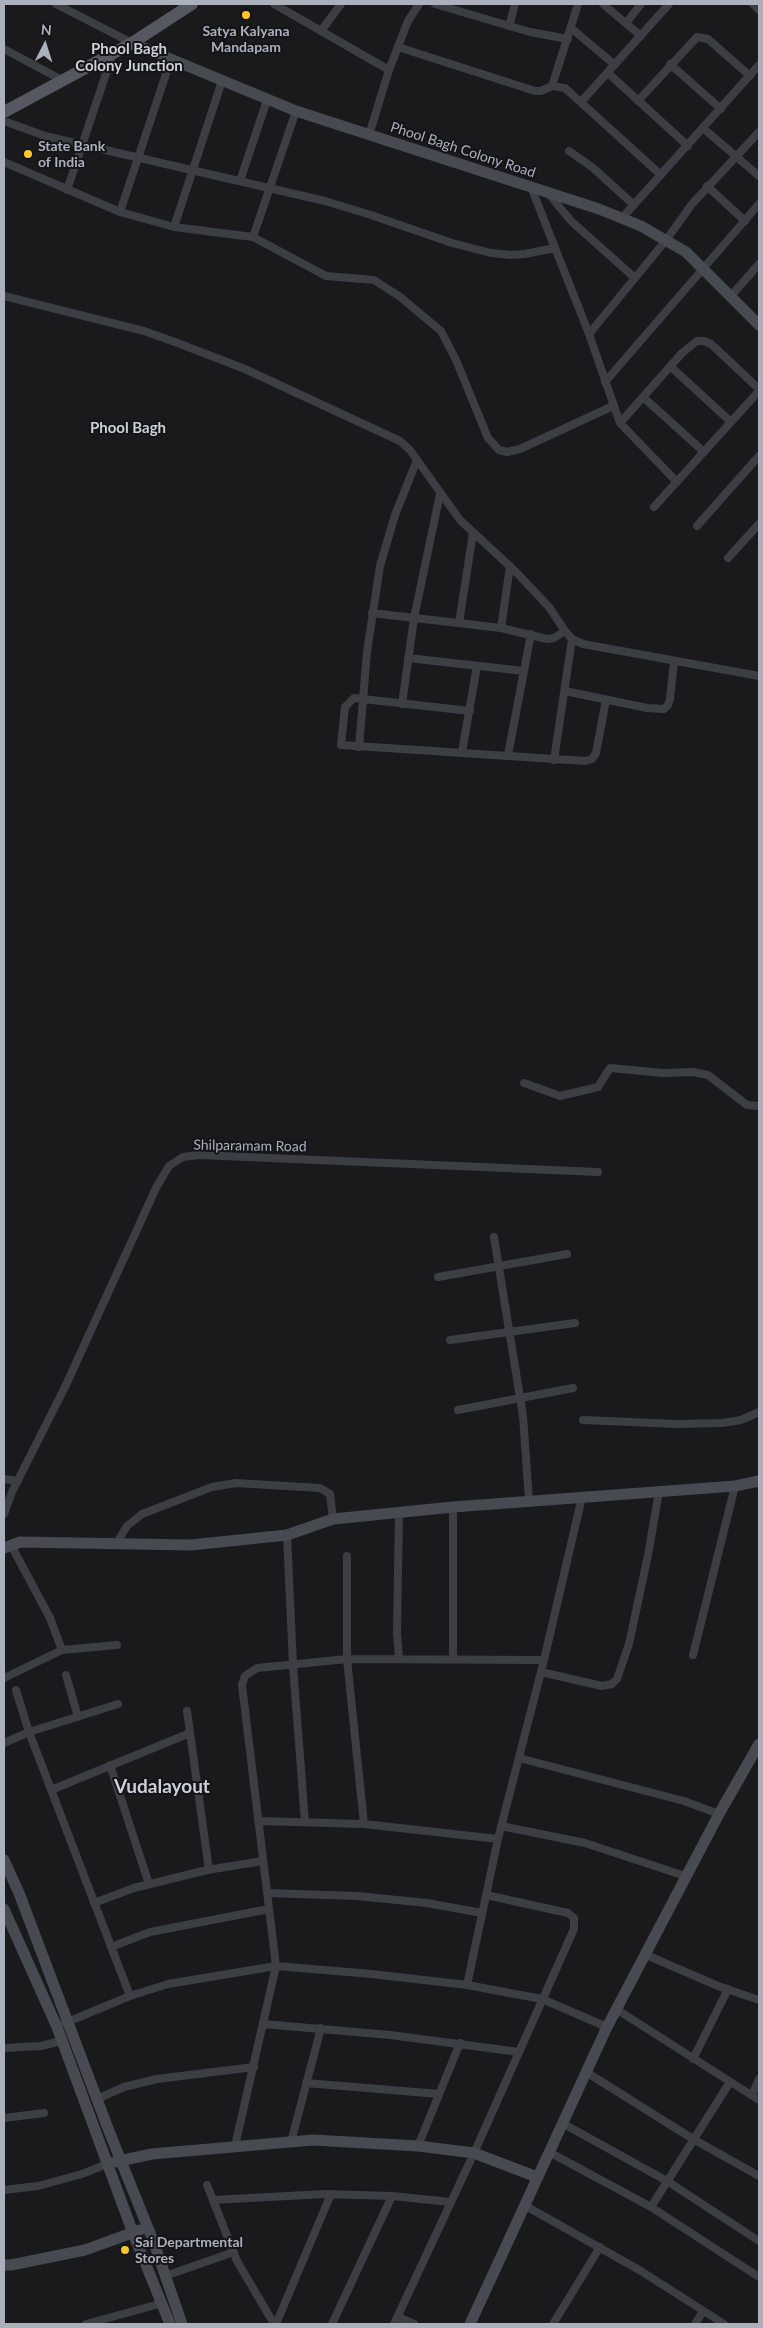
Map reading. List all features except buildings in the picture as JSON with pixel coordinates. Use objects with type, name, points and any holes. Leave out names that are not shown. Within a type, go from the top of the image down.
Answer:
[{"type":"main road","points":[[4,112],[132,43],[192,4]]},
{"type":"street","points":[[56,4],[132,43]]},
{"type":"street","points":[[274,4],[389,70]]},
{"type":"street","points":[[321,31],[341,4]]},
{"type":"street","points":[[369,135],[389,70],[408,21],[419,4]]},
{"type":"street","points":[[435,4],[544,36],[568,39]]},
{"type":"street","points":[[509,26],[515,4]]},
{"type":"street","points":[[552,86],[578,4]]},
{"type":"street","points":[[603,4],[641,36]]},
{"type":"street","points":[[626,23],[642,4]]},
{"type":"street","points":[[581,102],[669,4]]},
{"type":"street","points":[[753,4],[759,10]]},
{"type":"street","points":[[571,28],[615,65]]},
{"type":"street","points":[[638,101],[696,36],[708,39],[750,76]]},
{"type":"street","name":"Phool Bagh Colony Road","points":[[132,43],[296,111],[548,192],[622,218],[667,239],[686,252],[759,323]]},
{"type":"street","points":[[398,47],[526,89],[541,91],[552,86],[565,88],[661,176]]},
{"type":"street","points":[[4,49],[62,80]]},
{"type":"street","points":[[67,190],[112,53]]},
{"type":"street","points":[[120,212],[136,159],[171,59]]},
{"type":"street","points":[[670,64],[721,109]]},
{"type":"street","points":[[622,218],[704,129],[759,65]]},
{"type":"street","points":[[608,73],[688,146]]},
{"type":"street","points":[[174,227],[222,81]]},
{"type":"street","points":[[240,181],[267,100]]},
{"type":"street","points":[[253,236],[296,111]]},
{"type":"street","points":[[4,121],[45,136],[136,159],[270,187],[371,215],[452,244],[491,253],[526,254],[555,248]]},
{"type":"street","points":[[704,129],[759,176]]},
{"type":"street","points":[[590,334],[707,186],[759,132]]},
{"type":"street","points":[[569,151],[592,167],[634,205]]},
{"type":"street","points":[[4,162],[120,212],[174,227],[253,236],[326,276],[374,280],[399,296],[441,332],[456,360],[488,438],[499,450],[507,452],[520,449],[613,406]]},
{"type":"street","points":[[707,186],[745,221]]},
{"type":"street","points":[[531,187],[590,334],[620,423],[677,482]]},
{"type":"street","points":[[548,192],[571,221],[635,278]]},
{"type":"street","points":[[605,382],[704,270],[759,204]]},
{"type":"street","points":[[731,296],[759,264]]},
{"type":"street","points":[[4,296],[144,332],[246,370],[400,440],[417,460],[440,494],[473,533],[510,566],[549,607],[572,638],[583,644],[759,676]]},
{"type":"street","points":[[620,423],[692,344],[704,341],[719,350],[759,390],[654,507]]},
{"type":"street","points":[[670,366],[731,422]]},
{"type":"street","points":[[643,397],[704,452]]},
{"type":"street","points":[[697,526],[759,456]]},
{"type":"street","points":[[359,747],[362,699],[372,613],[385,546],[417,460]]},
{"type":"street","points":[[402,704],[414,618],[440,494]]},
{"type":"street","points":[[728,558],[759,524]]},
{"type":"street","points":[[459,623],[473,533]]},
{"type":"street","points":[[501,628],[510,566]]},
{"type":"street","points":[[372,613],[501,628],[547,639],[554,638],[566,631]]},
{"type":"street","points":[[508,756],[531,634]]},
{"type":"street","points":[[554,760],[572,638]]},
{"type":"street","points":[[408,658],[524,671]]},
{"type":"street","points":[[565,691],[647,708],[664,709],[670,699],[674,661]]},
{"type":"street","points":[[462,752],[478,666]]},
{"type":"street","points":[[470,711],[354,698],[345,707],[341,745],[585,761],[592,759],[596,753],[606,700]]},
{"type":"street","points":[[524,1083],[560,1096],[598,1087],[610,1068],[662,1073],[693,1072],[708,1075],[747,1105],[759,1106]]},
{"type":"street","name":"Shilparamam Road","points":[[4,1514],[18,1481],[66,1387],[156,1188],[169,1166],[183,1157],[199,1155],[598,1172]]},
{"type":"street","points":[[494,1238],[520,1399],[529,1501]]},
{"type":"street","points":[[438,1277],[567,1254]]},
{"type":"street","points":[[450,1340],[575,1323]]},
{"type":"street","points":[[458,1410],[572,1388]]},
{"type":"street","points":[[582,1420],[677,1424],[723,1423],[741,1420],[759,1412]]},
{"type":"street","points":[[4,1479],[18,1481]]},
{"type":"street","points":[[62,1650],[50,1618],[7,1546],[20,1542],[191,1545],[287,1535],[334,1519],[453,1507],[735,1486],[759,1481]]},
{"type":"street","points":[[116,1544],[128,1526],[142,1514],[212,1487],[236,1483],[320,1488],[330,1494],[334,1519]]},
{"type":"street","points":[[693,1655],[735,1486]]},
{"type":"street","points":[[541,1672],[602,1686],[612,1684],[617,1679],[629,1644],[648,1556],[659,1492]]},
{"type":"street","points":[[467,1985],[501,1826],[544,1660],[582,1497]]},
{"type":"street","points":[[453,1507],[454,1660]]},
{"type":"street","points":[[399,1512],[397,1633],[399,1659]]},
{"type":"street","points":[[287,1535],[293,1665],[305,1822]]},
{"type":"street","points":[[346,1556],[347,1659],[364,1824]]},
{"type":"street","points":[[4,1678],[62,1650],[117,1645]]},
{"type":"street","points":[[236,2146],[276,1966],[243,1680],[250,1672],[257,1668],[347,1659],[544,1660]]},
{"type":"street","points":[[66,1675],[78,1717]]},
{"type":"street","points":[[16,1690],[29,1732],[130,1996]]},
{"type":"street","points":[[4,1742],[29,1732],[118,1704]]},
{"type":"street","points":[[187,1711],[209,1870]]},
{"type":"street","points":[[51,1790],[190,1733]]},
{"type":"street","points":[[470,2324],[607,2027],[685,1876],[759,1744]]},
{"type":"street","points":[[519,1758],[684,1801],[719,1814]]},
{"type":"street","points":[[110,1765],[149,1884]]},
{"type":"street","points":[[258,1821],[364,1824],[498,1840]]},
{"type":"street","points":[[501,1826],[585,1843],[685,1876]]},
{"type":"street","points":[[4,1860],[19,1893],[120,2160],[148,2228],[182,2324]]},
{"type":"street","points":[[94,1903],[149,1884],[209,1870],[263,1861]]},
{"type":"street","points":[[267,1893],[357,1896],[427,1903],[482,1914]]},
{"type":"street","points":[[414,2324],[396,2320],[474,2154],[574,1929],[574,1918],[568,1913],[486,1895]]},
{"type":"street","points":[[4,1909],[57,2027],[133,2233],[170,2324]]},
{"type":"street","points":[[111,1947],[150,1932],[269,1909]]},
{"type":"street","points":[[644,1954],[759,2000]]},
{"type":"street","points":[[57,2027],[130,1996],[168,1984],[276,1966],[372,1974],[467,1985],[542,1999],[607,2027]]},
{"type":"street","points":[[694,2059],[728,1989]]},
{"type":"street","points":[[616,2009],[759,2100]]},
{"type":"street","points":[[263,2024],[321,2028],[460,2043],[518,2052]]},
{"type":"street","points":[[291,2142],[321,2028]]},
{"type":"street","points":[[4,2048],[41,2046],[61,2041]]},
{"type":"street","points":[[418,2146],[460,2043]]},
{"type":"street","points":[[97,2099],[124,2087],[157,2079],[254,2067]]},
{"type":"street","points":[[586,2072],[693,2139],[759,2176]]},
{"type":"street","points":[[752,2095],[759,2079]]},
{"type":"street","points":[[651,2207],[730,2082]]},
{"type":"street","points":[[306,2083],[439,2094]]},
{"type":"street","points":[[4,2118],[44,2113]]},
{"type":"street","points":[[562,2123],[667,2181],[759,2240]]},
{"type":"street","points":[[4,2190],[38,2186],[82,2174],[120,2160],[152,2154],[313,2140],[418,2146],[474,2154],[537,2177]]},
{"type":"street","points":[[549,2152],[651,2207],[759,2276]]},
{"type":"street","points":[[207,2186],[234,2252],[275,2324]]},
{"type":"street","points":[[213,2200],[330,2194],[392,2196],[451,2202]]},
{"type":"street","points":[[275,2324],[330,2194]]},
{"type":"street","points":[[332,2324],[392,2196]]},
{"type":"street","points":[[524,2205],[641,2271],[724,2324]]},
{"type":"street","points":[[4,2265],[85,2250],[148,2228]]},
{"type":"street","points":[[554,2324],[600,2247]]},
{"type":"street","points":[[165,2276],[234,2252]]},
{"type":"street","points":[[86,2324],[163,2303]]},
{"type":"street","points":[[694,2324],[703,2311]]},
{"type":"place","name":"Satya Kalyana Mandapam","points":[[246,15]]},
{"type":"place","name":"State Bank of India","points":[[28,154]]},
{"type":"place","name":"Sai Departmental Stores","points":[[125,2250]]},
{"type":"district","name":"Phool Bagh Colony Junction","points":[[129,58]]},
{"type":"district","name":"Phool Bagh","points":[[128,428]]},
{"type":"district","name":"Vudalayout","points":[[162,1787]]}]
